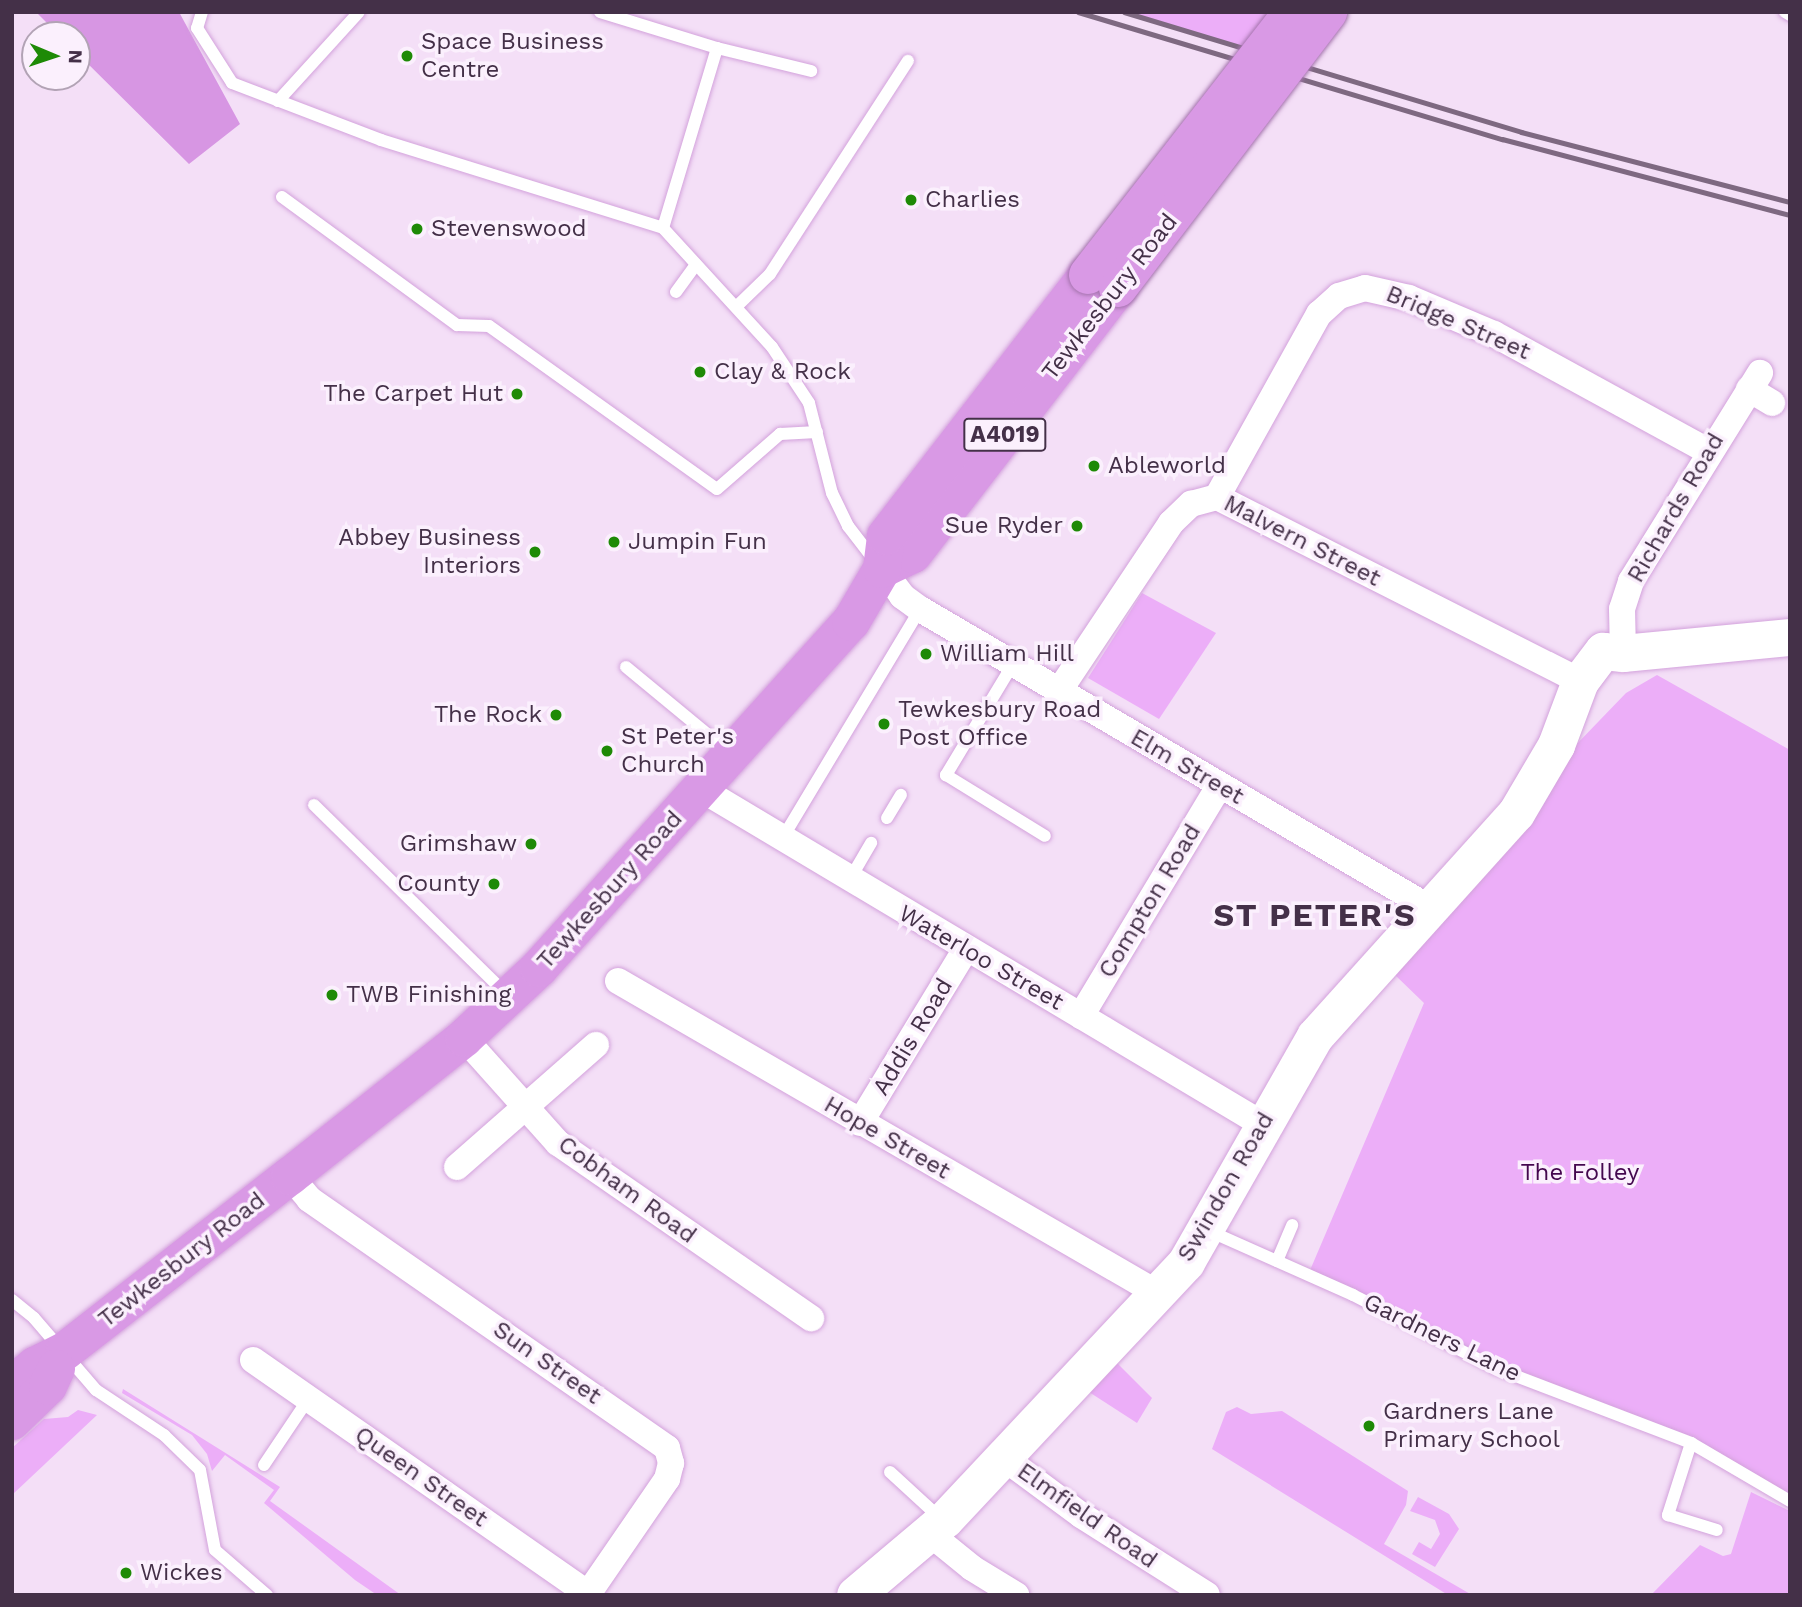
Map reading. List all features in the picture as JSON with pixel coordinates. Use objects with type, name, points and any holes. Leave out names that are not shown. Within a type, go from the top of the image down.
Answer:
[{"type":"highway","name":"Tewkesbury Road","points":[[1103,282],[1293,12]]},
{"type":"highway","name":"Tewkesbury Road","points":[[12,1385],[36,1366],[65,1351],[290,1176],[464,1038],[509,996],[851,622],[882,569],[886,536],[1103,282],[1328,12]]},
{"type":"highway","name":"Tewkesbury Road","points":[[12,1421],[48,1386],[65,1351]]},
{"type":"street","name":"Bridge Street","points":[[1217,497],[1319,314],[1339,296],[1365,288],[1409,298],[1494,334],[1708,451]]},
{"type":"street","name":"Richards Road","points":[[1623,653],[1622,609],[1631,581],[1708,451],[1755,381],[1772,403]]},
{"type":"street","name":"Malvern Street","points":[[1059,691],[1171,523],[1191,505],[1217,497],[1580,681]]},
{"type":"street","name":"Elm Street","points":[[882,569],[902,596],[920,609],[1430,908]]},
{"type":"street","name":"Swindon Road","points":[[1556,745],[1580,681],[1603,651],[1623,653],[1790,637]]},
{"type":"street","name":"Swindon Road","points":[[855,1595],[936,1527],[1157,1293],[1207,1230],[1262,1124],[1315,1036],[1516,813],[1556,745],[1623,653]]},
{"type":"street","name":"Compton Road","points":[[1081,1016],[1219,786]]},
{"type":"street","name":"Waterloo Street","points":[[701,789],[965,950],[1262,1124]]},
{"type":"street","name":"Addis Road","points":[[860,1123],[965,950]]},
{"type":"street","name":"Hope Street","points":[[618,981],[1157,1293]]},
{"type":"street","name":"Cobham Road","points":[[464,1038],[558,1143],[811,1318]]},
{"type":"street","points":[[457,1167],[596,1045]]},
{"type":"street","name":"Sun Street","points":[[290,1176],[309,1199],[667,1448],[671,1464],[667,1479],[589,1594]]},
{"type":"street","name":"Queen Street","points":[[253,1360],[589,1594]]},
{"type":"street","name":"Elmfield Road","points":[[1004,1458],[1081,1515],[1207,1595]]},
{"type":"street","points":[[936,1527],[972,1568],[1016,1595]]},
{"type":"lane","points":[[202,12],[197,28],[232,83],[381,140],[663,228],[772,347],[809,403],[832,493],[848,526],[882,569]]},
{"type":"lane","points":[[278,101],[359,12]]},
{"type":"lane","points":[[600,12],[717,48],[811,71]]},
{"type":"lane","points":[[1785,12],[1790,15]]},
{"type":"lane","points":[[663,228],[717,48]]},
{"type":"lane","points":[[737,306],[770,274],[908,61]]},
{"type":"lane","points":[[282,197],[457,325],[489,326],[717,489],[780,434],[817,432]]},
{"type":"lane","points":[[676,292],[696,264]]},
{"type":"lane","points":[[782,839],[920,609]]},
{"type":"lane","points":[[1013,664],[946,775],[1045,836]]},
{"type":"lane","points":[[626,667],[731,753]]},
{"type":"lane","points":[[887,818],[901,794]]},
{"type":"lane","points":[[314,805],[509,996]]},
{"type":"lane","points":[[849,879],[871,843]]},
{"type":"lane","points":[[1277,1261],[1292,1224]]},
{"type":"lane","name":"Gardners Lane","points":[[1207,1230],[1353,1294],[1495,1368],[1691,1443],[1790,1501]]},
{"type":"lane","points":[[12,1300],[65,1351],[96,1390],[164,1435],[200,1471],[215,1550],[267,1595]]},
{"type":"lane","points":[[264,1465],[309,1398]]},
{"type":"lane","points":[[1691,1443],[1668,1516],[1717,1530]]},
{"type":"lane","points":[[890,1472],[936,1527]]},
{"type":"green space","points":[[1124,12],[1293,12],[1243,48]]},
{"type":"green space","points":[[1142,593],[1216,633],[1159,719],[1088,678]]},
{"type":"green space","name":"The Folley","points":[[1657,675],[1790,750],[1790,1501],[1691,1443],[1495,1368],[1308,1275],[1424,1003],[1395,975],[1572,749],[1626,693]]},
{"type":"green space","points":[[1117,1363],[1152,1398],[1137,1423],[1089,1392]]},
{"type":"green space","points":[[123,1389],[280,1487],[270,1501],[401,1595],[377,1595],[355,1580],[264,1503],[274,1490],[225,1455],[212,1471],[207,1454],[192,1435],[122,1393]]},
{"type":"green space","points":[[1237,1407],[1251,1414],[1282,1411],[1408,1491],[1406,1505],[1384,1544],[1472,1595],[1448,1595],[1212,1449],[1226,1412]]},
{"type":"green space","points":[[78,1410],[97,1415],[12,1495],[12,1448],[44,1419],[68,1417]]},
{"type":"green space","points":[[1751,1492],[1790,1511],[1790,1595],[1651,1595],[1700,1545],[1723,1556],[1731,1554]]},
{"type":"green space","points":[[1418,1497],[1449,1514],[1459,1529],[1435,1567],[1412,1554],[1419,1542],[1431,1549],[1440,1534],[1435,1520],[1410,1511]]},
{"type":"shaded area","points":[[36,12],[179,12],[240,124],[189,164],[91,67],[91,21],[45,21]]},
{"type":"railway","points":[[1078,12],[1502,139],[1790,215]]},
{"type":"railway","points":[[1124,12],[1521,132],[1790,202]]},
{"type":"place","name":"Space Business Centre","points":[[407,56]]},
{"type":"place","name":"Charlies","points":[[911,200]]},
{"type":"place","name":"Stevenswood","points":[[417,229]]},
{"type":"place","name":"Clay & Rock","points":[[700,372]]},
{"type":"place","name":"The Carpet Hut","points":[[517,394]]},
{"type":"place","name":"Ableworld","points":[[1094,466]]},
{"type":"place","name":"Sue Ryder","points":[[1077,526]]},
{"type":"place","name":"Jumpin Fun","points":[[614,542]]},
{"type":"place","name":"Abbey Business Interiors","points":[[535,552]]},
{"type":"place","name":"William Hill","points":[[926,654]]},
{"type":"place","name":"The Rock","points":[[556,715]]},
{"type":"place","name":"Tewkesbury Road Post Office","points":[[884,724]]},
{"type":"place","name":"St Peter's Church","points":[[607,751]]},
{"type":"place","name":"Grimshaw","points":[[531,844]]},
{"type":"place","name":"County","points":[[494,884]]},
{"type":"place","name":"TWB Finishing","points":[[332,995]]},
{"type":"place","name":"Gardners Lane Primary School","points":[[1369,1426]]},
{"type":"place","name":"Wickes","points":[[126,1573]]},
{"type":"district","name":"ST PETER'S","points":[[1315,915]]}]
